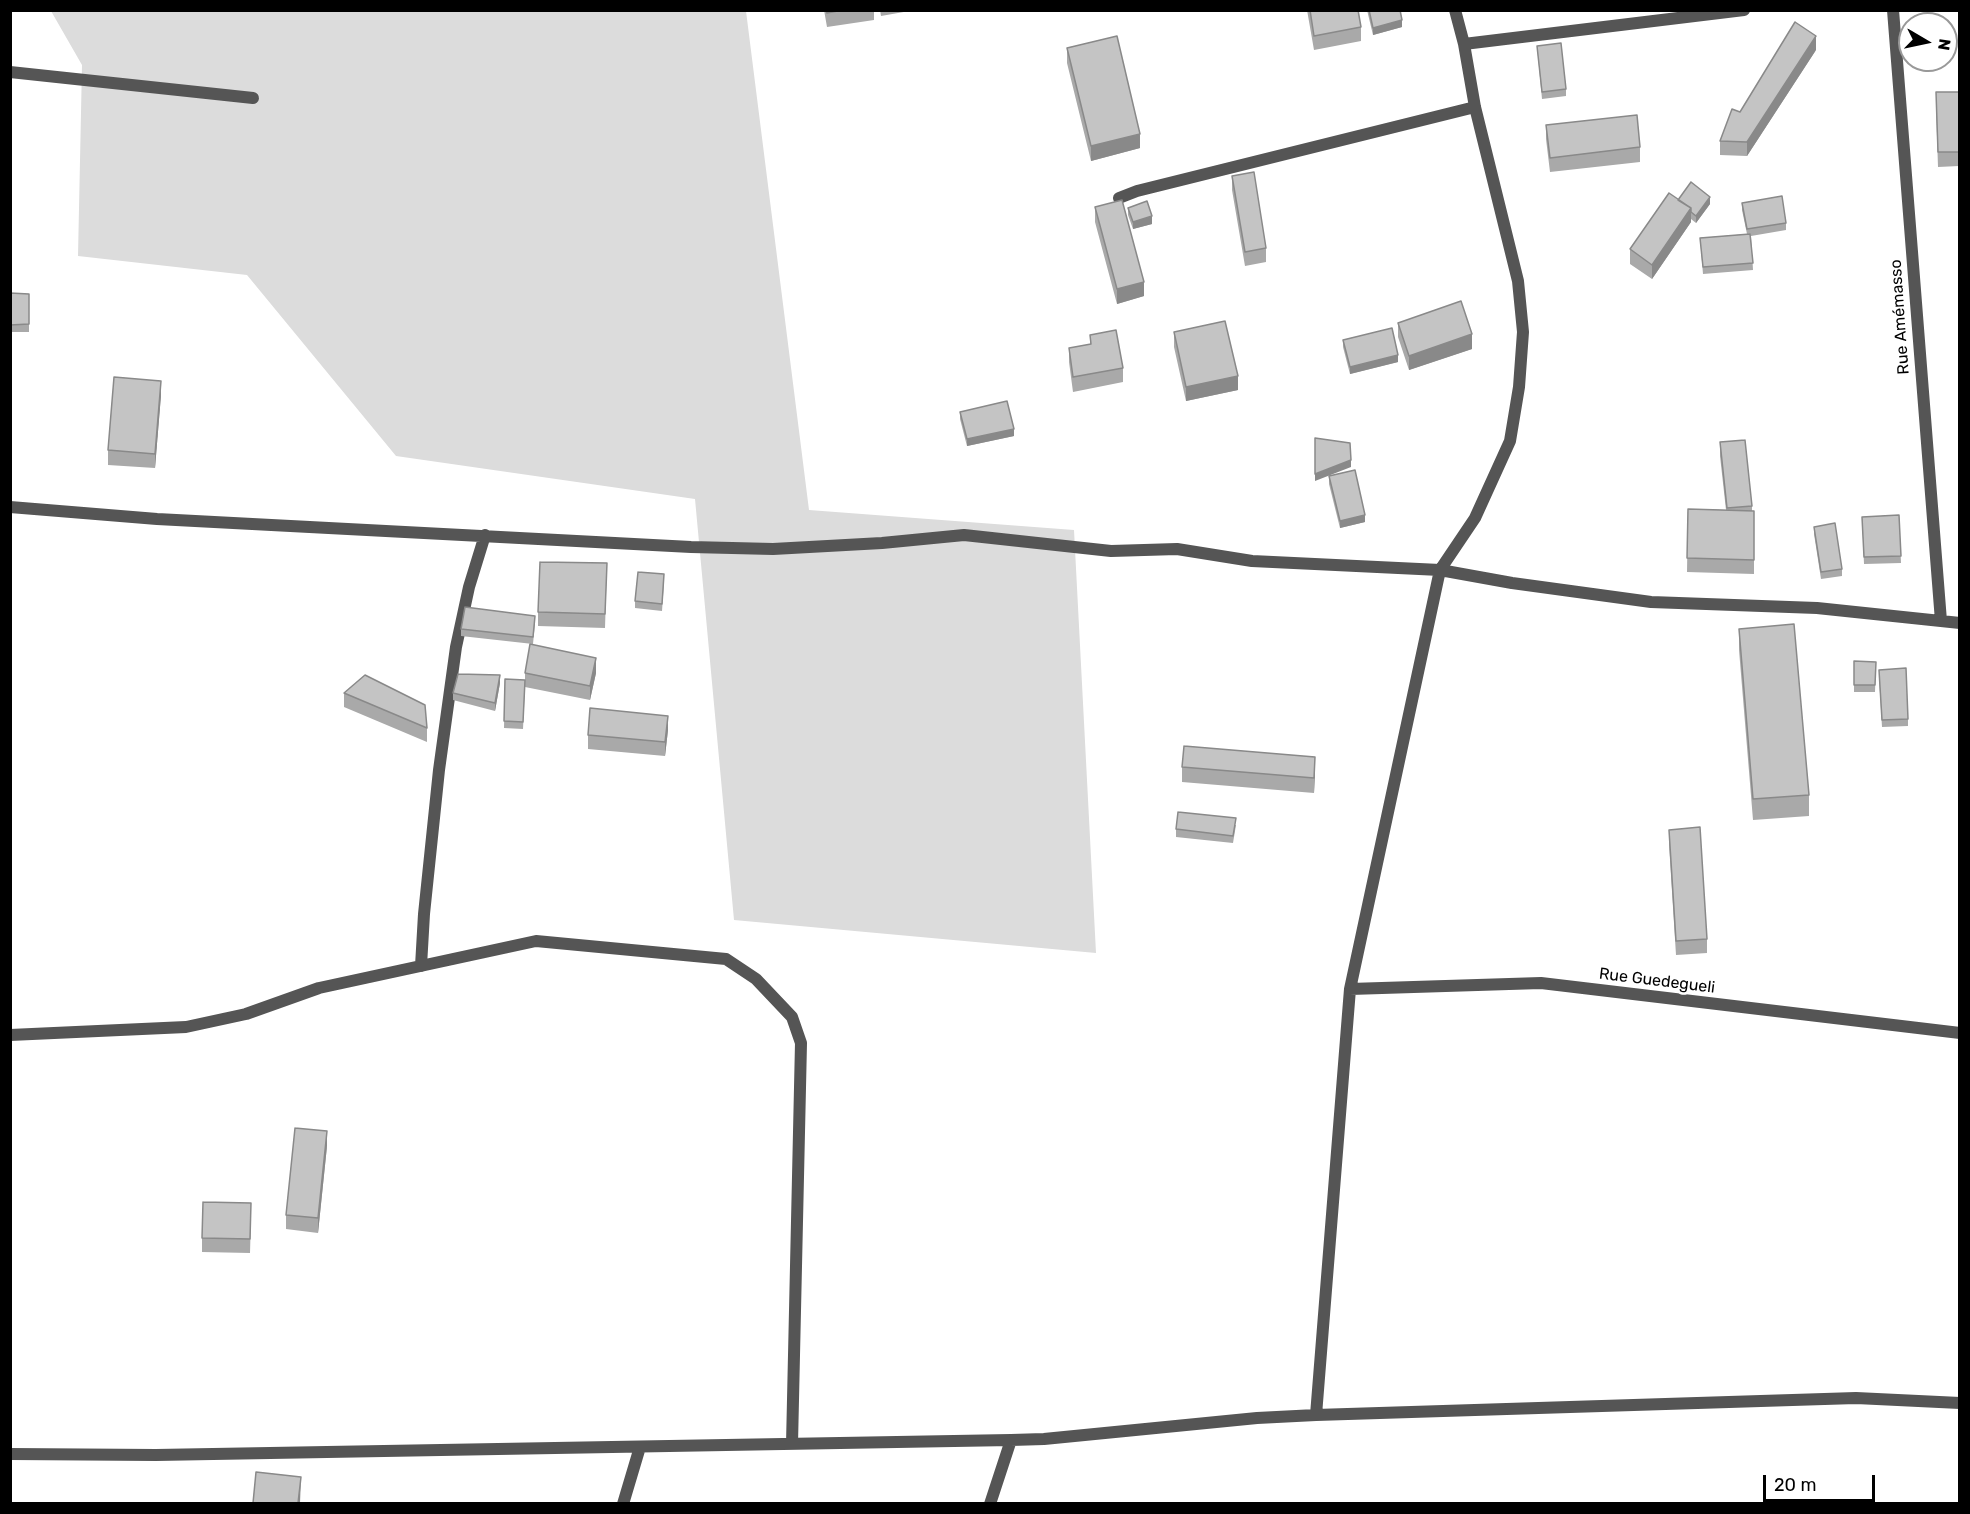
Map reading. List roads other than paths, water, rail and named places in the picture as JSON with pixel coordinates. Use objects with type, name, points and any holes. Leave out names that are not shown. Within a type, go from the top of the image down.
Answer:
[{"type":"street","points":[[1316,1415],[1350,989],[1440,570],[1475,518],[1510,441],[1519,387],[1523,332],[1518,281],[1475,106],[1464,44],[1455,10]]},
{"type":"street","points":[[1464,44],[1744,10]]},
{"type":"street","name":"Rue Amémasso","points":[[1893,10],[1941,621]]},
{"type":"street","points":[[10,72],[253,98]]},
{"type":"street","points":[[1119,198],[1137,191],[1475,106]]},
{"type":"street","points":[[10,507],[157,519],[642,545],[773,549],[882,543],[963,535],[1111,551],[1177,549],[1252,561],[1440,570],[1512,583],[1651,602],[1817,608],[1959,623]]},
{"type":"street","points":[[421,966],[439,770],[457,642],[469,587],[485,535]]},
{"type":"street","points":[[10,1035],[186,1027],[246,1014],[319,988],[536,941],[726,959],[756,979],[792,1017],[801,1043],[792,1444]]},
{"type":"street","name":"Rue Guedegueli","points":[[1350,989],[1541,983],[1959,1033]]},
{"type":"street","points":[[10,1454],[156,1455],[1011,1440],[1044,1439],[1257,1418],[1316,1415],[1856,1398],[1959,1403]]},
{"type":"street","points":[[990,1503],[1011,1440]]},
{"type":"street","points":[[623,1503],[640,1447]]}]
